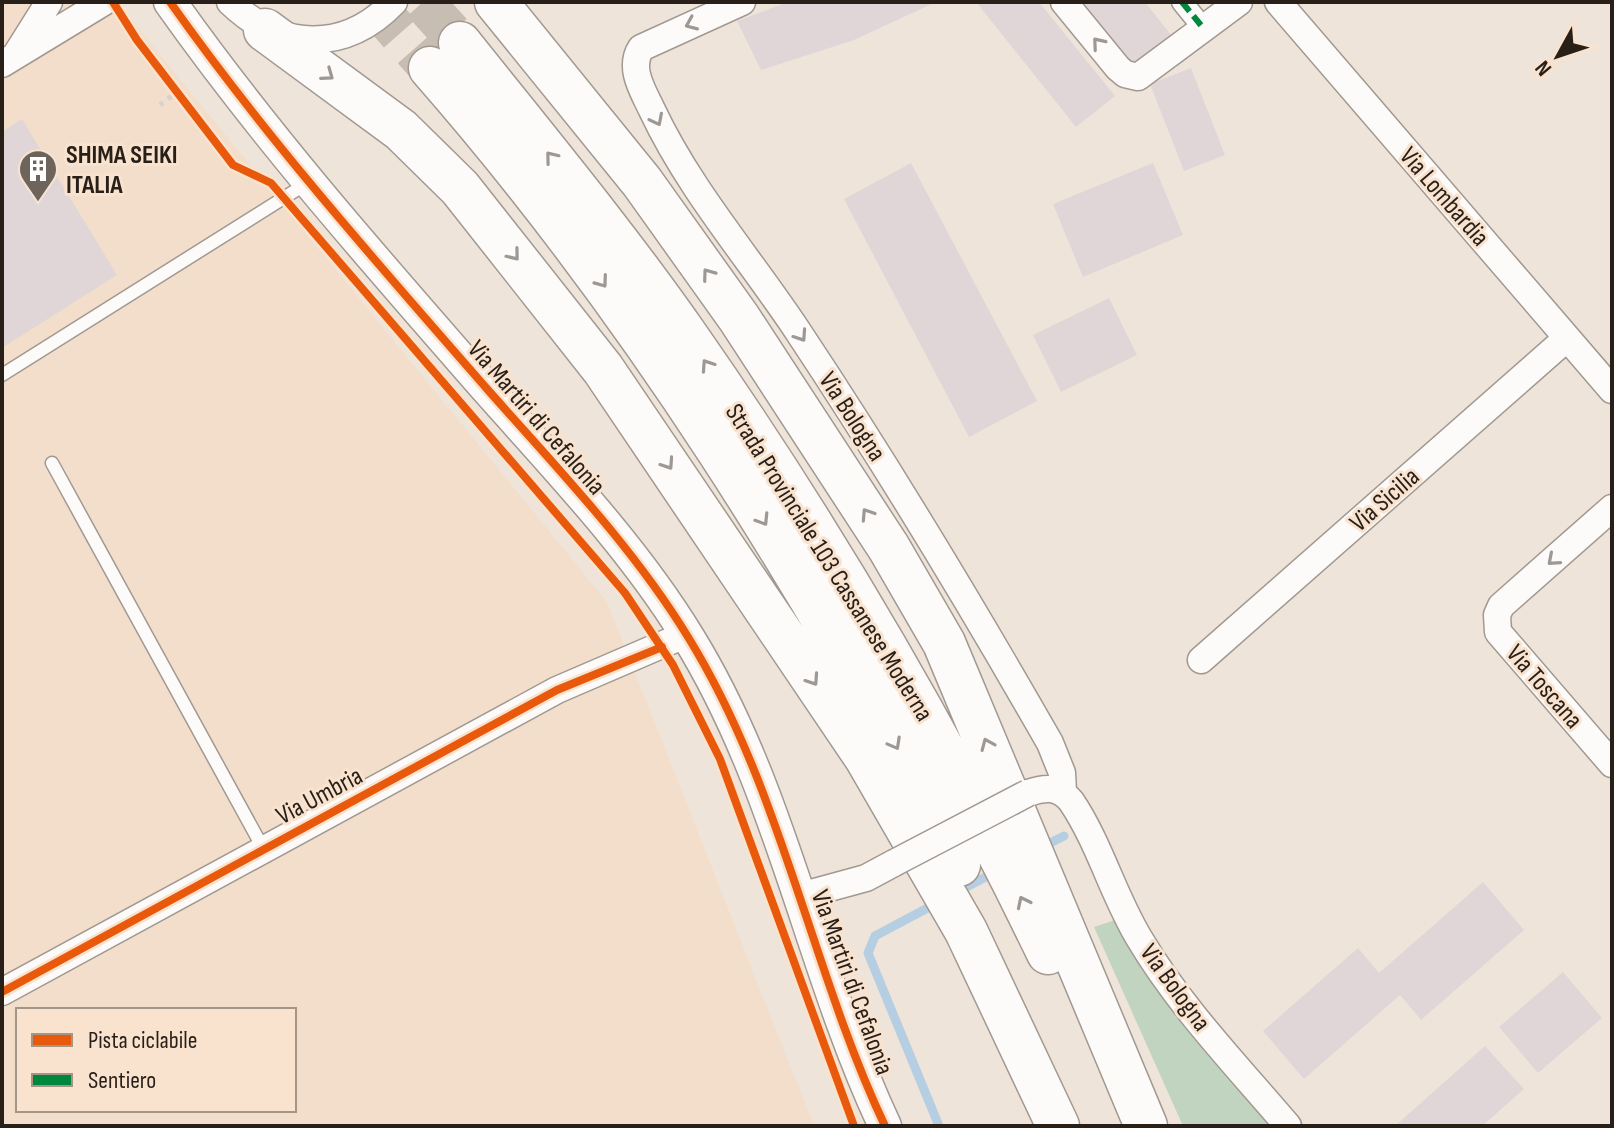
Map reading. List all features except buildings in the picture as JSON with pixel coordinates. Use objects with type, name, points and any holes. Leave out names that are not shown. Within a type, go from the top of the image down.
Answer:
[{"type":"highway","points":[[496,2],[642,182],[739,318],[881,535],[944,643],[1146,1126]]},
{"type":"highway","points":[[516,2],[539,53]]},
{"type":"highway","points":[[265,30],[401,130],[460,188],[603,369],[866,758],[966,931],[1058,1126]]},
{"type":"highway","name":"Strada Provinciale 103 Cassanese Moderna","points":[[1084,1126],[990,922],[870,698],[799,576],[650,348],[520,175],[445,56],[595,212],[688,337],[824,542],[942,744],[1003,860],[1071,1001],[1125,1126]]},
{"type":"street","points":[[8,60],[49,2]]},
{"type":"street","points":[[8,60],[104,2]]},
{"type":"street","name":"Via Martiri di Cefalonia","points":[[170,2],[214,64],[309,182],[647,576],[687,634],[733,717],[885,1126]]},
{"type":"street","points":[[230,2],[265,30],[293,39],[323,40],[353,32],[379,18],[394,2]]},
{"type":"street","name":"Via Bologna","points":[[742,2],[641,48],[635,61],[641,86],[678,159],[797,330],[914,508],[1050,743],[1062,773],[1063,792],[1080,813],[1101,865],[1152,959],[1201,1024],[1288,1126]]},
{"type":"street","points":[[1064,2],[1118,68],[1136,77],[1145,74],[1239,2]]},
{"type":"street","points":[[1182,2],[1204,29]]},
{"type":"street","name":"Via Lombardia","points":[[1278,2],[1612,390]]},
{"type":"street","name":"Via Sicilia","points":[[1201,660],[1567,338]]},
{"type":"street","name":"Via Toscana","points":[[1612,508],[1501,606],[1496,624],[1498,632],[1612,764]]},
{"type":"street","name":"Via Umbria","points":[[2,992],[557,690],[687,634]]},
{"type":"street","points":[[800,896],[866,878],[1028,793],[1052,788],[1063,792]]},
{"type":"lane","points":[[2,375],[309,182]]},
{"type":"lane","points":[[52,463],[263,848]]},
{"type":"path","points":[[169,82],[186,104]]},
{"type":"path","points":[[160,105],[177,92]]},
{"type":"shaded area","points":[[2,2],[117,2],[607,602],[814,1126],[2,1126]]},
{"type":"green space","points":[[1127,916],[1288,1126],[1183,1126],[1094,927]]},
{"type":"waterway","points":[[1042,847],[1064,836]]},
{"type":"waterway","points":[[957,892],[997,871]]},
{"type":"waterway","points":[[937,903],[875,936],[868,953],[939,1126]]},
{"type":"tunnel","points":[[372,2],[430,68]]},
{"type":"tunnel","points":[[423,2],[460,43]]},
{"type":"marked path","points":[[1182,2],[1204,29]]},
{"type":"cycle path","points":[[113,2],[137,40],[233,165],[271,183],[625,593],[673,665],[720,759],[854,1126]]},
{"type":"cycle path","points":[[170,2],[245,103],[324,200],[619,540],[688,637],[748,755],[836,1004],[885,1126]]},
{"type":"cycle path","points":[[2,992],[557,690],[662,647]]},
{"type":"place","name":"SHIMA SEIKI ITALIA","points":[[38,203]]}]
